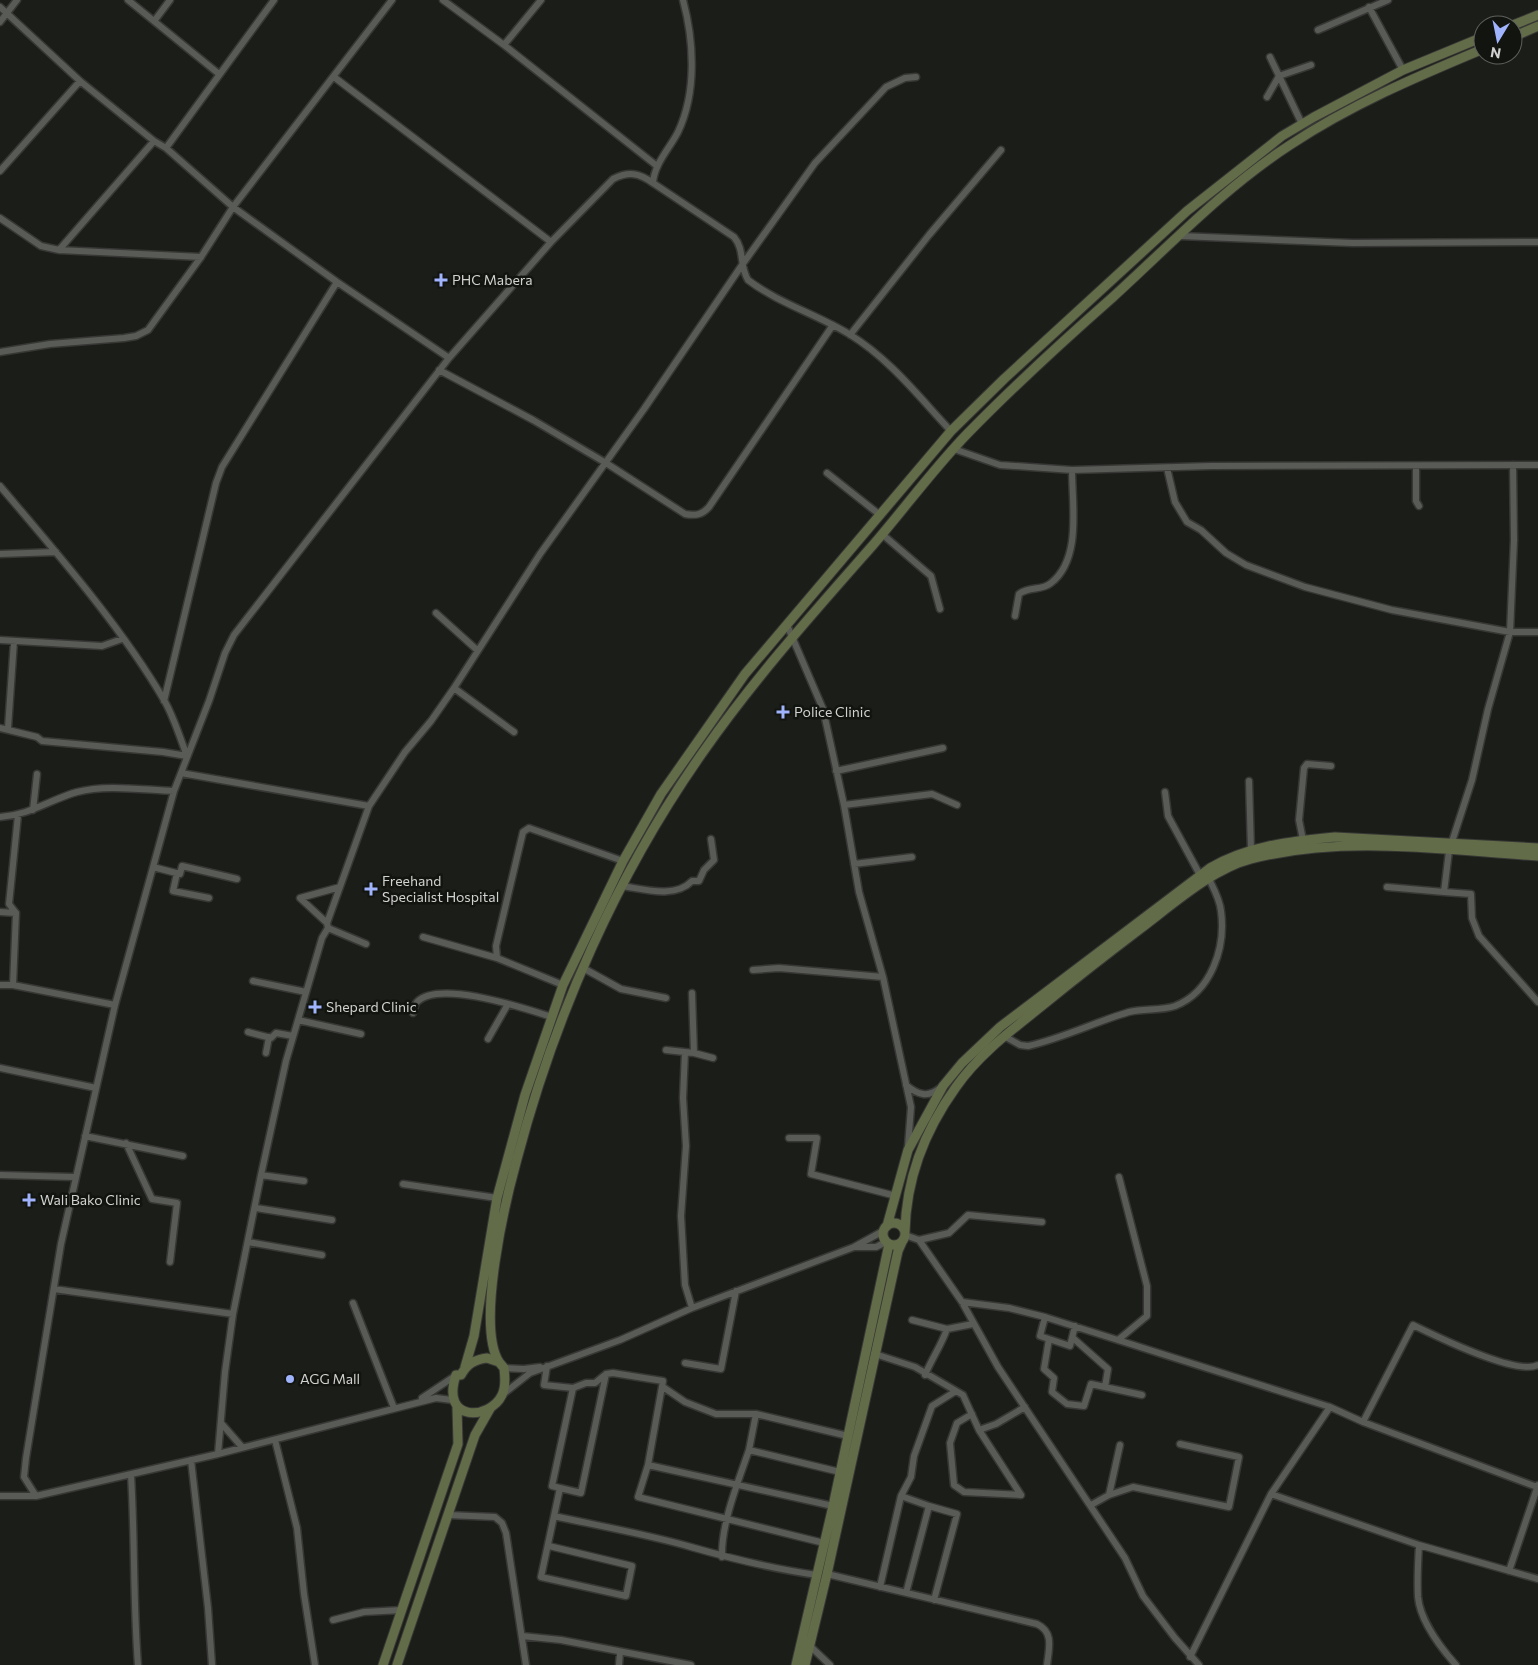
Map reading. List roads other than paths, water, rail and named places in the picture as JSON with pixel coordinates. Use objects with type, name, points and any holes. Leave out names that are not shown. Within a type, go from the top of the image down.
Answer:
[{"type":"main road","points":[[1523,21],[1538,15]]},
{"type":"main road","points":[[1523,33],[1538,26]]},
{"type":"main road","points":[[383,1665],[458,1444],[451,1392],[456,1376],[461,1375],[465,1367],[474,1336],[497,1198],[525,1095],[563,985],[623,861],[679,765],[745,674],[951,431],[1004,379],[1187,210],[1253,158],[1302,124],[1402,70],[1473,42]]},
{"type":"main road","points":[[397,1665],[475,1435],[491,1407],[502,1396],[502,1365],[492,1349],[491,1308],[501,1228],[511,1183],[538,1084],[583,968],[622,886],[703,752],[758,678],[954,449],[1042,361],[1257,168],[1319,126],[1390,88],[1473,53]]},
{"type":"main road","points":[[796,1665],[848,1436],[887,1243],[886,1228],[908,1150],[943,1086],[968,1057],[1000,1027],[1200,875],[1227,858],[1251,850],[1303,840],[1334,837],[1538,848]]},
{"type":"main road","points":[[805,1665],[827,1574],[898,1251],[904,1236],[907,1192],[920,1150],[955,1087],[968,1070],[1004,1036],[1112,950],[1209,879],[1248,859],[1288,851],[1336,846],[1538,856]]},
{"type":"main road","points":[[886,1228],[898,1224],[904,1236]]},
{"type":"main road","points":[[887,1243],[895,1245],[904,1236]]},
{"type":"main road","points":[[465,1367],[481,1358],[491,1358],[502,1365]]},
{"type":"main road","points":[[454,1404],[463,1411],[474,1412],[491,1407]]},
{"type":"street","points":[[0,22],[17,0]]},
{"type":"street","points":[[128,0],[219,74]]},
{"type":"street","points":[[154,20],[170,0]]},
{"type":"street","points":[[166,148],[274,0]]},
{"type":"street","points":[[0,352],[50,344],[136,336],[148,330],[201,257],[233,207],[392,0]]},
{"type":"street","points":[[443,0],[504,45],[657,166]]},
{"type":"street","points":[[504,45],[541,0]]},
{"type":"street","points":[[653,183],[657,166],[678,132],[688,94],[692,68],[691,42],[683,0]]},
{"type":"street","points":[[1318,30],[1388,0]]},
{"type":"street","points":[[0,7],[80,81],[154,141],[166,148],[233,207],[337,282],[449,358]]},
{"type":"street","points":[[1369,7],[1402,70]]},
{"type":"street","points":[[1270,57],[1302,124]]},
{"type":"street","points":[[1267,97],[1279,76],[1311,65]]},
{"type":"street","points":[[334,77],[551,242]]},
{"type":"street","points":[[218,1454],[234,1314],[261,1175],[293,1036],[322,938],[369,806],[404,752],[431,721],[454,688],[540,554],[815,164],[886,87],[905,78],[916,77]]},
{"type":"street","points":[[0,171],[80,81]]},
{"type":"street","points":[[59,250],[154,141]]},
{"type":"street","points":[[850,335],[929,235],[1001,150]]},
{"type":"street","points":[[36,1496],[24,1477],[74,1177],[115,1005],[174,790],[225,652],[234,635],[449,358],[551,242],[613,179],[622,174],[632,173],[641,175],[734,237],[740,244],[742,265],[748,280],[757,287],[850,335],[898,372],[951,431]]},
{"type":"street","points":[[0,218],[41,246],[59,250],[201,257]]},
{"type":"street","points":[[1180,236],[1353,243],[1538,242]]},
{"type":"street","points":[[164,701],[216,483],[222,467],[337,282]]},
{"type":"street","points":[[440,370],[533,420],[606,463],[685,514],[693,516],[704,512],[833,325]]},
{"type":"street","points":[[954,449],[1000,465],[1072,470],[1211,466],[1538,465]]},
{"type":"street","points":[[1444,892],[1449,851],[1454,842],[1503,651],[1510,632],[1514,540],[1513,465]]},
{"type":"street","points":[[1416,466],[1416,501],[1419,506]]},
{"type":"street","points":[[1167,468],[1175,502],[1187,522],[1201,530],[1226,553],[1270,576],[1353,601],[1421,616],[1510,632],[1538,632]]},
{"type":"street","points":[[1015,616],[1019,594],[1024,590],[1047,586],[1053,582],[1070,554],[1072,548],[1072,470]]},
{"type":"street","points":[[827,473],[880,515]]},
{"type":"street","points":[[0,486],[56,552],[122,639],[164,701],[187,756]]},
{"type":"street","points":[[882,534],[931,576],[940,609]]},
{"type":"street","points":[[0,554],[56,552]]},
{"type":"street","points":[[436,613],[477,650]]},
{"type":"street","points":[[787,625],[823,709],[844,805],[859,892],[883,977],[906,1085],[911,1112],[908,1150]]},
{"type":"street","points":[[0,640],[102,646],[122,639]]},
{"type":"street","points":[[8,728],[14,641]]},
{"type":"street","points":[[454,688],[514,732]]},
{"type":"street","points":[[0,728],[8,728],[36,736],[42,742],[164,752],[187,756]]},
{"type":"street","points":[[836,771],[943,748]]},
{"type":"street","points":[[1303,840],[1299,820],[1304,768],[1306,764],[1331,766]]},
{"type":"street","points":[[181,772],[369,806]]},
{"type":"street","points":[[33,810],[37,774]]},
{"type":"street","points":[[1249,781],[1251,850]]},
{"type":"street","points":[[0,816],[18,816],[78,792],[110,789],[174,790]]},
{"type":"street","points":[[1165,792],[1168,816],[1200,875]]},
{"type":"street","points":[[844,805],[932,794],[957,805]]},
{"type":"street","points":[[13,985],[16,913],[9,904],[18,816]]},
{"type":"street","points":[[496,958],[496,946],[523,832],[529,828],[623,861]]},
{"type":"street","points":[[622,886],[677,891],[686,887],[692,881],[699,881],[714,860],[711,839]]},
{"type":"street","points":[[854,864],[912,857]]},
{"type":"street","points":[[153,866],[180,874],[182,866],[237,879]]},
{"type":"street","points":[[177,873],[173,891],[209,898]]},
{"type":"street","points":[[1004,1036],[1020,1045],[1028,1046],[1131,1011],[1173,1007],[1196,995],[1210,977],[1219,949],[1221,932],[1222,910],[1209,879]]},
{"type":"street","points":[[340,887],[300,898],[327,926],[366,944]]},
{"type":"street","points":[[1387,887],[1471,894],[1472,918],[1479,936],[1538,1002]]},
{"type":"street","points":[[0,912],[16,913]]},
{"type":"street","points":[[423,937],[496,958],[563,985]]},
{"type":"street","points":[[583,968],[621,989],[666,998]]},
{"type":"street","points":[[753,970],[779,968],[883,977]]},
{"type":"street","points":[[252,981],[306,992]]},
{"type":"street","points":[[0,985],[13,985],[115,1005]]},
{"type":"street","points":[[692,993],[694,1053]]},
{"type":"street","points":[[413,1013],[417,1002],[421,1000],[442,995],[478,996],[552,1017]]},
{"type":"street","points":[[488,1039],[508,1004]]},
{"type":"street","points":[[298,1020],[361,1034]]},
{"type":"street","points":[[248,1032],[269,1037]]},
{"type":"street","points":[[266,1053],[269,1037],[276,1032],[293,1036]]},
{"type":"street","points":[[666,1050],[694,1053],[713,1058]]},
{"type":"street","points":[[685,1052],[683,1098],[686,1146],[681,1216],[686,1285],[692,1308]]},
{"type":"street","points":[[0,1068],[96,1088]]},
{"type":"street","points":[[906,1085],[915,1092],[926,1095],[933,1094],[943,1086]]},
{"type":"street","points":[[85,1136],[183,1156]]},
{"type":"street","points":[[790,1138],[817,1138],[811,1174],[896,1196]]},
{"type":"street","points":[[126,1143],[152,1199],[177,1203],[170,1262]]},
{"type":"street","points":[[0,1175],[74,1177]]},
{"type":"street","points":[[261,1175],[304,1181]]},
{"type":"street","points":[[1118,1340],[1147,1316],[1147,1286],[1119,1177]]},
{"type":"street","points":[[403,1184],[497,1198]]},
{"type":"street","points":[[256,1208],[332,1220]]},
{"type":"street","points":[[904,1236],[918,1240],[949,1233],[968,1215],[1042,1222]]},
{"type":"street","points":[[502,1396],[530,1373],[620,1340],[692,1308],[854,1247],[886,1228]]},
{"type":"street","points":[[918,1240],[962,1302],[1025,1407],[1125,1558],[1143,1596],[1190,1657],[1200,1665]]},
{"type":"street","points":[[248,1242],[322,1255]]},
{"type":"street","points":[[854,1247],[876,1247],[887,1243]]},
{"type":"street","points":[[54,1289],[234,1314]]},
{"type":"street","points":[[685,1363],[721,1369],[736,1291]]},
{"type":"street","points":[[962,1302],[1009,1308],[1045,1316],[1330,1407],[1363,1422],[1538,1486],[1509,1571]]},
{"type":"street","points":[[353,1303],[394,1408]]},
{"type":"street","points":[[1045,1316],[1040,1336],[1070,1346],[1074,1338],[1076,1326]]},
{"type":"street","points":[[912,1320],[947,1330],[974,1324]]},
{"type":"street","points":[[1363,1422],[1413,1325],[1484,1356],[1521,1367],[1532,1368],[1538,1365]]},
{"type":"street","points":[[925,1375],[933,1356],[939,1352],[947,1330]]},
{"type":"street","points":[[1074,1338],[1108,1369],[1104,1387]]},
{"type":"street","points":[[1049,1339],[1044,1368],[1054,1378],[1052,1392],[1067,1404],[1084,1406],[1091,1384],[1142,1395]]},
{"type":"street","points":[[875,1354],[915,1367],[925,1375],[963,1395],[972,1414],[979,1430],[1021,1495],[964,1492],[954,1485],[950,1443],[957,1423],[972,1414]]},
{"type":"street","points":[[502,1365],[524,1369],[547,1366]]},
{"type":"street","points":[[547,1366],[544,1385],[573,1388],[586,1383],[596,1383],[606,1374],[613,1373],[663,1381],[664,1387],[648,1465],[638,1497],[824,1544]]},
{"type":"street","points":[[573,1388],[552,1486],[581,1493],[606,1374]]},
{"type":"street","points":[[407,1404],[436,1391],[456,1376]]},
{"type":"street","points":[[664,1387],[686,1402],[716,1414],[756,1414],[848,1436]]},
{"type":"street","points":[[880,1587],[901,1496],[911,1477],[914,1456],[932,1406],[956,1391]]},
{"type":"street","points":[[0,1496],[36,1496],[131,1475],[436,1398],[454,1404]]},
{"type":"street","points":[[979,1430],[996,1424],[1025,1407]]},
{"type":"street","points":[[1190,1657],[1271,1494],[1330,1407]]},
{"type":"street","points":[[722,1557],[722,1547],[728,1520],[756,1414]]},
{"type":"street","points":[[221,1423],[242,1447]]},
{"type":"street","points":[[275,1440],[297,1528],[304,1594],[315,1665]]},
{"type":"street","points":[[1091,1505],[1109,1495],[1133,1487],[1229,1507],[1238,1456],[1180,1444]]},
{"type":"street","points":[[1109,1495],[1120,1446]]},
{"type":"street","points":[[748,1450],[840,1472]]},
{"type":"street","points":[[191,1460],[208,1608],[212,1665]]},
{"type":"street","points":[[648,1465],[833,1506]]},
{"type":"street","points":[[131,1475],[135,1536],[133,1612],[138,1665]]},
{"type":"street","points":[[549,1546],[632,1566],[626,1596],[541,1577],[560,1488]]},
{"type":"street","points":[[1271,1494],[1419,1545],[1538,1579]]},
{"type":"street","points":[[901,1496],[957,1514],[934,1600]]},
{"type":"street","points":[[906,1593],[929,1506]]},
{"type":"street","points":[[448,1515],[495,1517],[502,1523],[506,1533],[526,1665]]},
{"type":"street","points":[[554,1516],[690,1546],[722,1557],[778,1570],[817,1575]]},
{"type":"street","points":[[1419,1545],[1418,1598],[1425,1619],[1446,1654],[1456,1665]]},
{"type":"street","points":[[827,1574],[1045,1627],[1050,1639],[1047,1665]]},
{"type":"street","points":[[334,1620],[364,1612],[402,1610]]},
{"type":"street","points":[[522,1636],[562,1640],[691,1665]]},
{"type":"street","points":[[810,1646],[830,1665]]},
{"type":"street","points":[[619,1665],[620,1652]]},
{"type":"place","name":"PHC Mabera","points":[[441,280]]},
{"type":"place","name":"Police Clinic","points":[[783,712]]},
{"type":"place","name":"Freehand Specialist Hospital","points":[[371,889]]},
{"type":"place","name":"Shepard Clinic","points":[[315,1007]]},
{"type":"place","name":"Wali Bako Clinic","points":[[29,1200]]},
{"type":"place","name":"AGG Mall","points":[[290,1379]]}]
